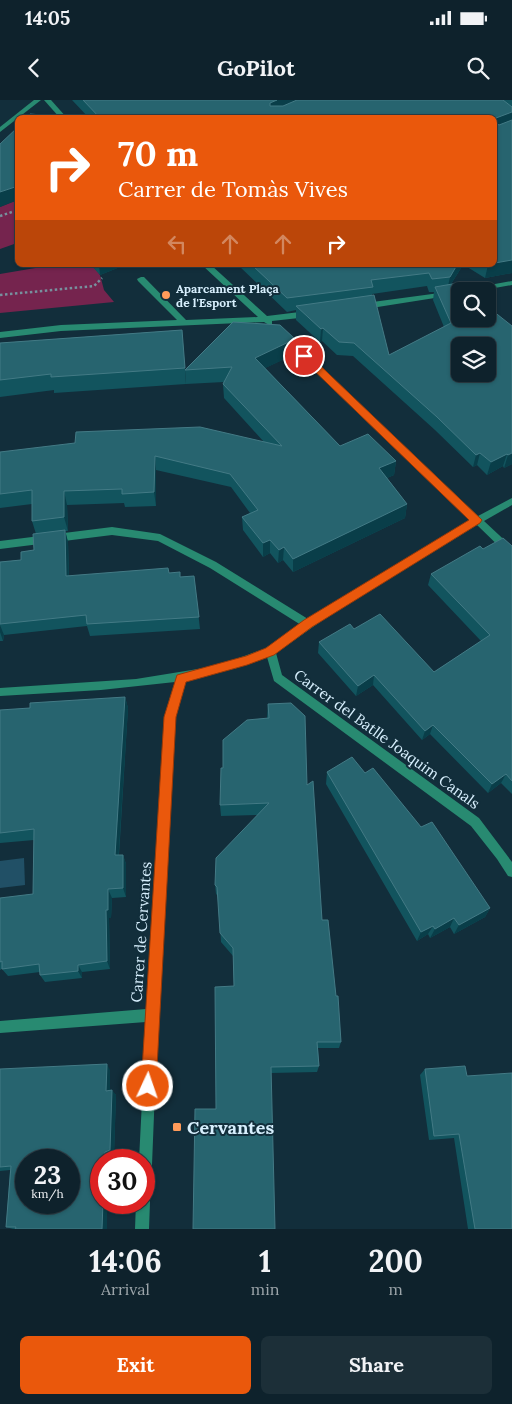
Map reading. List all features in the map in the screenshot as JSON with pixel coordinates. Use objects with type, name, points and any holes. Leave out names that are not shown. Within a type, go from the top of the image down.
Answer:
[{"type":"street","points":[[19,115],[38,100]]},
{"type":"street","points":[[47,100],[61,115]]},
{"type":"street","points":[[0,130],[15,118]]},
{"type":"street","points":[[208,267],[273,326]]},
{"type":"street","points":[[141,279],[184,323]]},
{"type":"street","points":[[496,286],[512,283]]},
{"type":"street","points":[[356,307],[451,293]]},
{"type":"street","points":[[0,335],[61,328],[266,319],[318,313]]},
{"type":"street","points":[[280,332],[512,553]]},
{"type":"street","points":[[0,692],[181,678],[247,660],[270,651],[308,624],[476,520],[512,501]]},
{"type":"street","points":[[0,545],[112,531],[160,538],[213,565],[308,624]]},
{"type":"street","name":"Carrer del Batlle Joaquim Canals","points":[[270,651],[278,678],[475,822],[512,872]]},
{"type":"street","name":"Carrer de Cervantes","points":[[146,1149],[170,717],[181,678]]},
{"type":"street","points":[[0,1027],[152,1014]]},
{"type":"street","points":[[142,1229],[143,1214]]},
{"type":"path","points":[[0,216],[15,211]]},
{"type":"path","points":[[0,295],[94,286],[102,278]]},
{"type":"shaded area","points":[[15,201],[15,244],[0,249],[0,207]]},
{"type":"shaded area","points":[[41,267],[94,267],[100,275],[104,290],[114,302],[0,313],[0,274]]},
{"type":"water","points":[[24,858],[25,885],[0,888],[0,861]]},
{"type":"building","points":[[83,100],[277,100],[270,103],[270,106],[283,106],[297,100],[503,100],[512,107],[512,112],[497,118],[497,115],[97,115]]},
{"type":"building","points":[[512,120],[512,260],[497,263],[497,124],[499,125]]},
{"type":"building","points":[[15,130],[15,187],[0,192],[0,144]]},
{"type":"building","points":[[254,267],[456,267],[450,277],[432,279],[429,273],[371,280],[373,287],[287,298]]},
{"type":"building","points":[[451,284],[451,323],[435,287]]},
{"type":"building","points":[[374,295],[389,355],[451,323],[451,327],[496,327],[496,313],[512,326],[512,453],[491,462],[480,453],[476,455],[437,417],[354,343],[339,342],[323,328],[321,329],[296,306]]},
{"type":"building","points":[[233,322],[280,325],[295,339],[255,358],[340,446],[368,434],[396,461],[379,468],[407,504],[293,559],[284,547],[279,550],[270,540],[263,543],[242,517],[258,510],[230,474],[155,456],[154,492],[122,494],[122,489],[64,491],[64,517],[32,521],[32,490],[0,494],[0,452],[75,443],[76,432],[200,427],[282,446],[223,384],[232,367],[185,370]]},
{"type":"building","points":[[182,330],[185,368],[51,377],[51,374],[0,380],[0,343]]},
{"type":"building","points":[[65,530],[66,576],[168,568],[169,573],[180,572],[180,577],[194,576],[199,617],[87,624],[86,615],[0,624],[0,562],[21,560],[21,552],[34,550],[33,534]]},
{"type":"building","points":[[503,538],[512,546],[512,781],[506,774],[492,784],[433,725],[425,731],[374,675],[358,686],[319,642],[350,624],[354,629],[380,614],[434,672],[490,635],[431,574],[480,546],[483,549]]},
{"type":"building","points":[[125,697],[115,855],[123,855],[123,888],[108,889],[108,910],[106,910],[107,961],[78,965],[78,971],[40,975],[39,964],[2,969],[2,961],[0,962],[0,898],[33,894],[34,829],[0,833],[0,710],[30,708],[30,703]]},
{"type":"building","points":[[291,703],[305,716],[307,785],[313,781],[322,920],[328,920],[336,996],[338,996],[341,1042],[317,1042],[319,1066],[271,1067],[275,1229],[193,1229],[195,1109],[216,1109],[215,987],[234,986],[233,948],[220,933],[217,887],[215,885],[216,858],[269,803],[220,805],[223,740],[247,720],[269,718],[268,704]]},
{"type":"building","points":[[352,757],[365,773],[373,768],[421,827],[432,822],[490,908],[459,925],[454,918],[435,929],[433,926],[421,932],[327,772]]},
{"type":"building","points":[[107,1064],[106,1091],[112,1090],[110,1149],[90,1149],[90,1214],[103,1214],[102,1229],[15,1229],[16,1227],[6,1227],[11,1166],[0,1167],[0,1069]]},
{"type":"building","points":[[465,1066],[467,1076],[512,1073],[512,1229],[475,1229],[459,1134],[434,1136],[425,1069]]},
{"type":"place","name":"Aparcament Plaça de l'Esport","points":[[166,295]]},
{"type":"place","name":"Cervantes","points":[[177,1127]]},
{"type":"route","points":[[148,1086],[170,717],[181,678],[247,660],[270,651],[308,624],[476,520],[304,356]]}]
